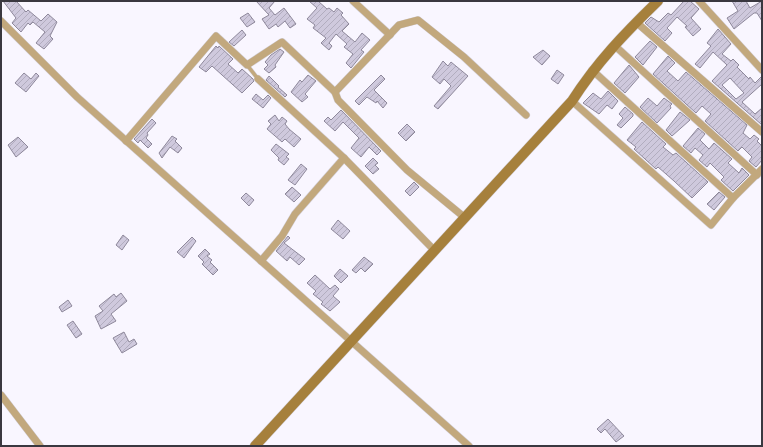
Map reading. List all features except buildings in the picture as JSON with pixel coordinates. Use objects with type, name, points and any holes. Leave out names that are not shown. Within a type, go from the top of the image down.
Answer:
[{"type":"street","points":[[352,1],[390,35]]},
{"type":"street","points":[[255,446],[572,101],[592,70],[636,22],[658,1]]},
{"type":"street","points":[[699,1],[762,70]]},
{"type":"street","points":[[335,92],[399,25],[418,20],[464,57],[526,115]]},
{"type":"street","points":[[1,21],[77,97],[469,446]]},
{"type":"street","points":[[636,22],[762,132]]},
{"type":"street","points":[[126,140],[216,36],[247,66],[282,42],[335,92],[338,100],[407,170],[464,217]]},
{"type":"street","points":[[572,101],[711,224],[733,198],[759,172],[614,45]]},
{"type":"street","points":[[592,70],[733,198]]},
{"type":"street","points":[[258,79],[344,158],[434,250]]},
{"type":"street","points":[[261,261],[282,236],[295,214],[344,158]]},
{"type":"street","points":[[1,395],[40,446]]},
{"type":"lane","points":[[247,66],[258,79]]}]
